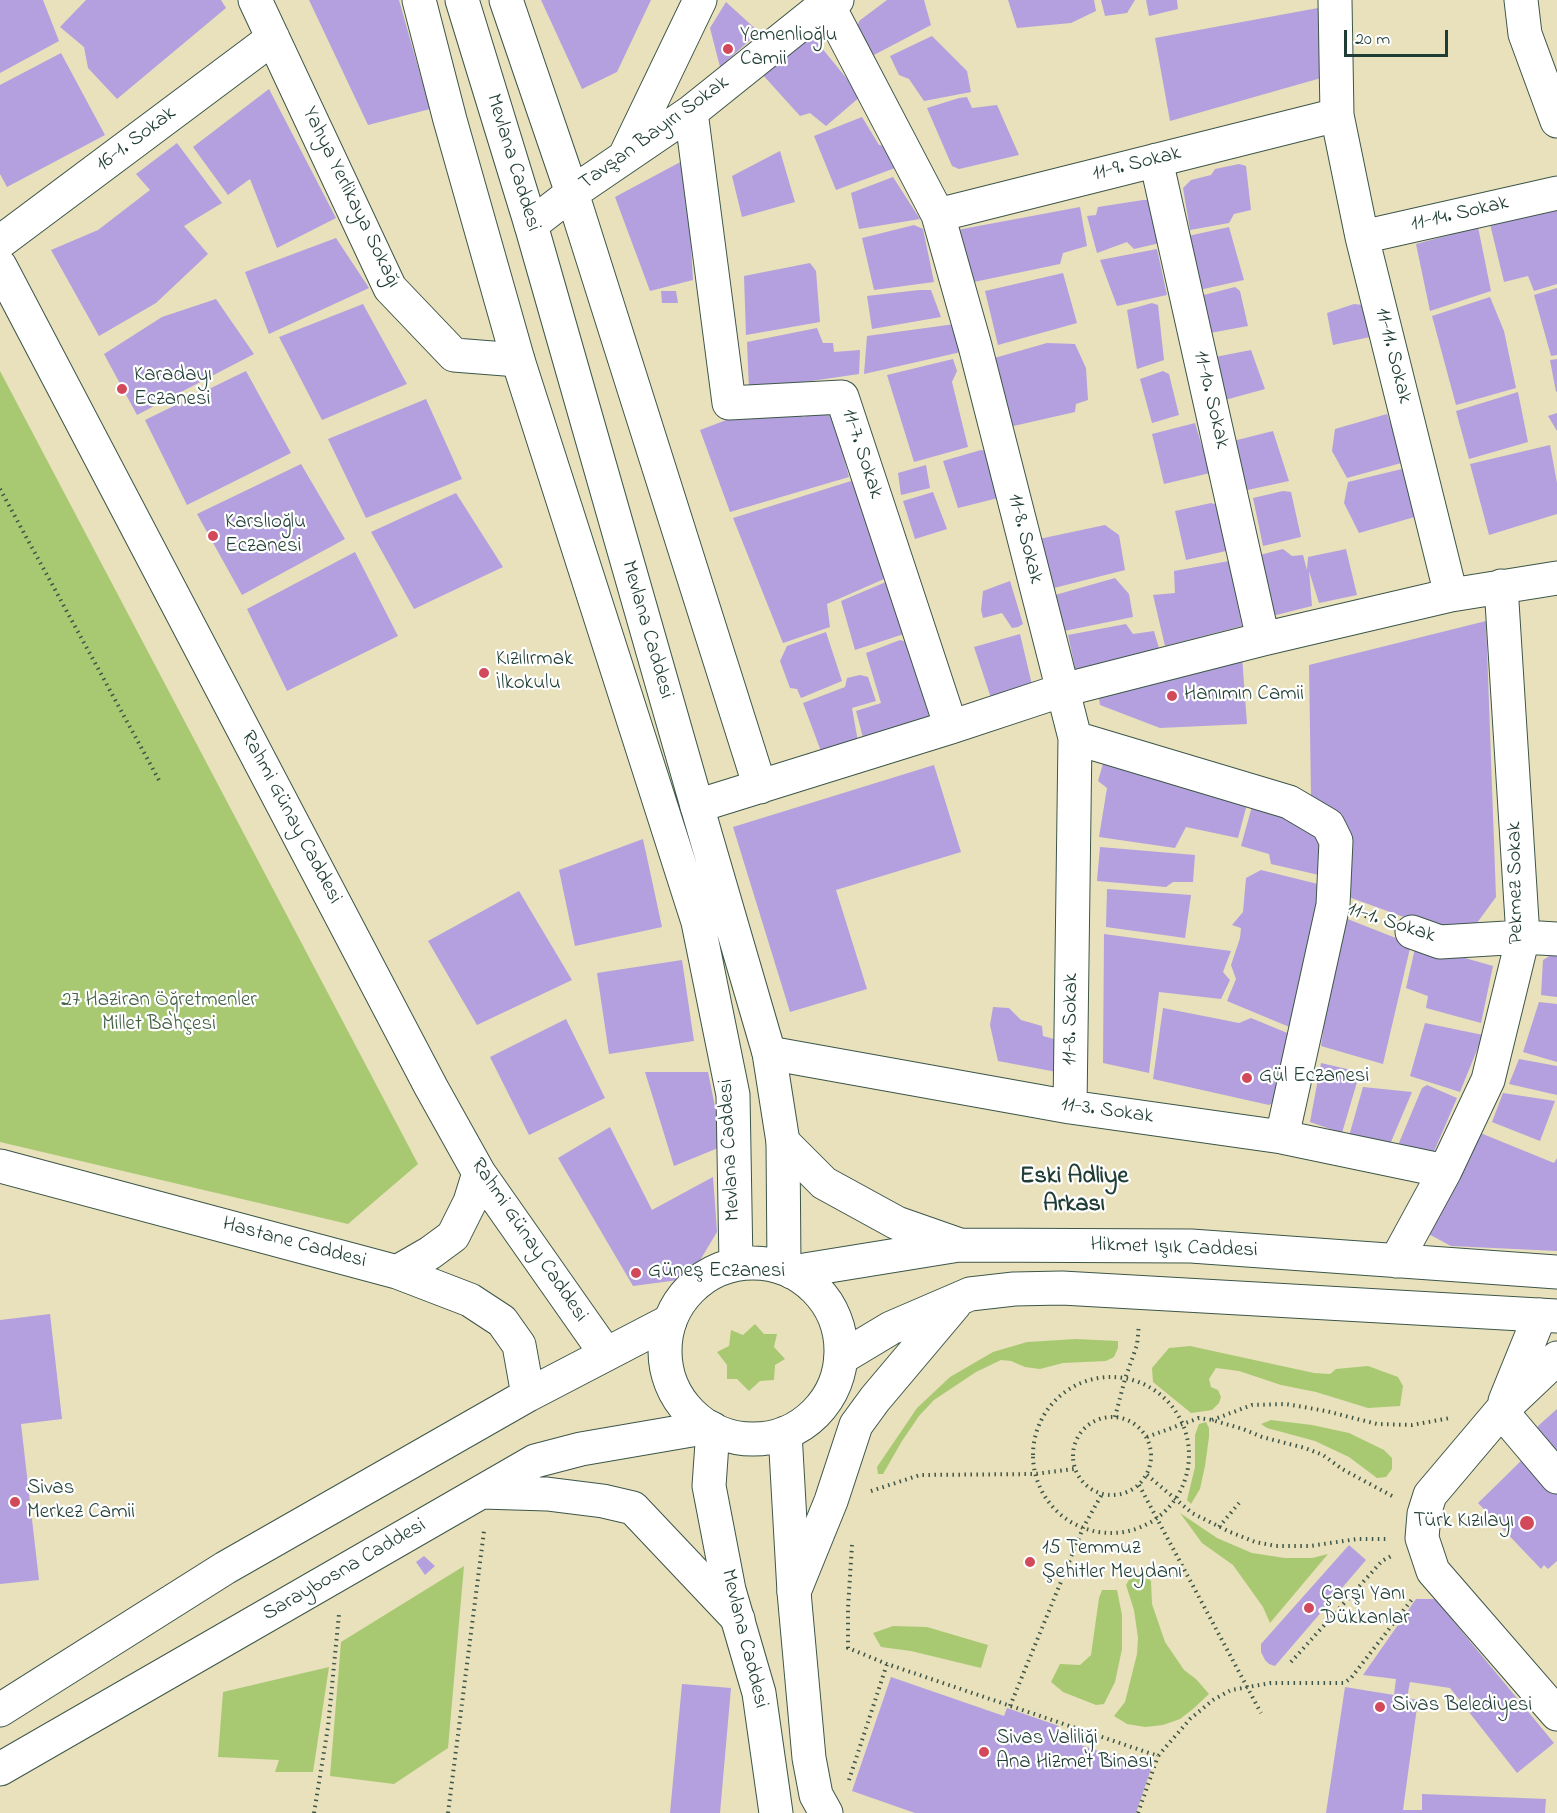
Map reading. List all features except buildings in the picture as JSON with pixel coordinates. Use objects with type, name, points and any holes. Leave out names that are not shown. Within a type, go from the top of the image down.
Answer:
[{"type":"street","name":"Yahya Yerlikaya Sokağı","points":[[255,0],[390,288],[454,355],[518,360]]},
{"type":"street","name":"Mevlana Caddesi","points":[[419,0],[450,120],[518,360],[698,922],[733,1095],[736,1264]]},
{"type":"street","points":[[506,0],[572,194],[760,787]]},
{"type":"street","points":[[624,158],[700,0]]},
{"type":"street","name":"11-11. Sokak","points":[[1335,0],[1337,115],[1362,237],[1451,596]]},
{"type":"street","points":[[1521,0],[1525,34],[1557,122]]},
{"type":"street","name":"Tavşan Bayırı Sokak","points":[[531,225],[691,112],[832,1]]},
{"type":"street","name":"11-8. Sokak","points":[[832,1],[938,215],[975,346],[1075,738],[1070,1107]]},
{"type":"street","name":"Mevlana Caddesi","points":[[468,4],[769,1053],[783,1142],[788,1270]]},
{"type":"street","name":"16-1. Sokak","points":[[0,242],[273,38]]},
{"type":"street","name":"11-7. Sokak","points":[[691,112],[729,403],[843,397],[951,727]]},
{"type":"street","name":"11-9. Sokak","points":[[938,215],[1337,115]]},
{"type":"street","name":"11-10. Sokak","points":[[1156,160],[1263,639]]},
{"type":"street","name":"11-14. Sokak","points":[[1362,237],[1557,192]]},
{"type":"street","name":"Rahmi Günay Caddesi","points":[[0,266],[479,1173],[606,1354]]},
{"type":"street","points":[[697,806],[1063,690],[1263,639],[1451,596],[1557,578]]},
{"type":"street","name":"Pekmez Sokak","points":[[1395,1261],[1445,1171],[1488,1080],[1523,937],[1501,586]]},
{"type":"street","points":[[1075,738],[1289,802],[1328,825],[1336,841],[1333,905],[1282,1137]]},
{"type":"street","name":"11-1. Sokak","points":[[1412,932],[1440,942],[1523,937],[1557,939]]},
{"type":"street","name":"11-3. Sokak","points":[[769,1053],[1070,1107],[1282,1137],[1445,1171]]},
{"type":"street","points":[[783,1142],[824,1184],[897,1223],[959,1245]]},
{"type":"street","name":"Hastane Caddesi","points":[[0,1166],[397,1272],[470,1300],[502,1321],[519,1345],[528,1395]]},
{"type":"street","points":[[397,1272],[430,1253],[453,1236],[470,1203],[479,1173]]},
{"type":"street","name":"Hikmet Işık Caddesi","points":[[788,1270],[959,1245],[1191,1246],[1557,1272]]},
{"type":"street","points":[[759,1262],[788,1270],[812,1285],[829,1304],[838,1324],[841,1358],[835,1384],[824,1403],[806,1421],[785,1433],[761,1439],[729,1436],[700,1421],[675,1393],[670,1383],[665,1352],[666,1334],[670,1321],[678,1303],[692,1287],[709,1274],[736,1264],[759,1262]]},
{"type":"street","name":"Hikmet Işık Caddesi","points":[[841,1358],[891,1328],[970,1294],[1014,1289],[1062,1288],[1549,1315]]},
{"type":"street","points":[[794,1592],[831,1501],[856,1425],[959,1299]]},
{"type":"street","points":[[1501,1411],[1549,1315]]},
{"type":"street","points":[[0,1710],[225,1568],[528,1395],[670,1321]]},
{"type":"street","points":[[1557,1358],[1501,1411],[1430,1495],[1423,1526],[1433,1571],[1557,1714]]},
{"type":"street","points":[[1501,1411],[1557,1478]]},
{"type":"street","name":"Mevlana Caddesi","points":[[711,1428],[709,1486],[729,1590],[759,1693],[776,1813]]},
{"type":"street","name":"Saraybosna Caddesi","points":[[0,1769],[535,1461],[581,1449],[711,1428]]},
{"type":"street","name":"Mevlana Caddesi","points":[[785,1433],[794,1592],[808,1747],[821,1804]]},
{"type":"street","points":[[482,1492],[547,1494],[603,1501],[633,1508],[738,1619]]},
{"type":"path","points":[[0,489],[160,782]]},
{"type":"path","name":"11-1. Sokak","points":[[1333,905],[1412,932]]},
{"type":"path","points":[[1115,1417],[1137,1345]]},
{"type":"path","points":[[1100,1378],[1125,1379],[1150,1387],[1170,1404],[1184,1425],[1190,1451],[1187,1477],[1176,1500],[1158,1519],[1135,1530],[1109,1534],[1083,1528],[1062,1516],[1045,1497],[1035,1474],[1033,1448],[1040,1423],[1054,1402],[1075,1386],[1100,1378]]},
{"type":"path","points":[[1212,1420],[1252,1405],[1286,1404],[1377,1424],[1412,1425],[1501,1411]]},
{"type":"path","points":[[1115,1417],[1127,1420],[1147,1437],[1151,1462],[1147,1475],[1138,1485],[1128,1492],[1115,1496],[1090,1489],[1080,1481],[1074,1469],[1072,1456],[1074,1443],[1080,1432],[1090,1423],[1102,1418],[1115,1417]]},
{"type":"path","points":[[1147,1437],[1199,1418],[1305,1448],[1323,1455],[1423,1526]]},
{"type":"path","points":[[831,1501],[842,1500],[920,1475],[1035,1474],[1074,1469]]},
{"type":"path","points":[[1147,1475],[1192,1513],[1230,1533],[1255,1542],[1276,1546],[1310,1546],[1423,1526]]},
{"type":"path","points":[[1138,1485],[1261,1713]]},
{"type":"path","points":[[448,1813],[484,1532],[482,1492]]},
{"type":"path","points":[[1010,1706],[1083,1528],[1102,1494]]},
{"type":"path","points":[[1219,1527],[1239,1503]]},
{"type":"path","points":[[1291,1662],[1382,1561],[1423,1526]]},
{"type":"path","points":[[852,1541],[848,1648],[887,1664],[1158,1756]]},
{"type":"path","points":[[1138,1813],[1158,1756],[1190,1719],[1213,1700],[1246,1686],[1271,1683],[1344,1683],[1351,1678],[1433,1571]]},
{"type":"path","points":[[314,1813],[328,1727],[344,1572]]},
{"type":"path","points":[[821,1804],[845,1792],[887,1664]]},
{"type":"green space","name":"27 Haziran Öğretmenler Millet Bahçesi","points":[[0,371],[418,1164],[348,1224],[0,1142]]},
{"type":"green space","points":[[755,1324],[764,1334],[777,1334],[774,1347],[785,1359],[775,1365],[774,1380],[760,1381],[749,1391],[737,1379],[727,1379],[727,1365],[717,1352],[729,1346],[731,1330],[743,1335]]},
{"type":"green space","points":[[1076,1339],[1118,1341],[1118,1348],[1114,1357],[1106,1361],[1063,1363],[1040,1369],[1001,1360],[976,1372],[934,1400],[919,1416],[883,1474],[878,1474],[877,1467],[917,1408],[950,1377],[993,1352],[1027,1342]]},
{"type":"green space","points":[[1190,1346],[1314,1373],[1330,1374],[1336,1369],[1368,1366],[1398,1377],[1403,1386],[1400,1406],[1368,1408],[1316,1392],[1281,1385],[1239,1371],[1216,1368],[1209,1379],[1211,1387],[1218,1390],[1221,1397],[1219,1403],[1212,1410],[1191,1413],[1153,1382],[1152,1368],[1169,1348]]},
{"type":"green space","points":[[1271,1420],[1312,1425],[1349,1433],[1384,1450],[1392,1458],[1392,1469],[1386,1477],[1377,1478],[1349,1457],[1315,1441],[1267,1428],[1261,1424]]},
{"type":"green space","points":[[1206,1422],[1209,1437],[1205,1466],[1200,1489],[1191,1504],[1187,1500],[1195,1467],[1195,1435],[1199,1424]]},
{"type":"green space","points":[[1180,1513],[1217,1538],[1252,1553],[1285,1558],[1312,1558],[1328,1554],[1270,1623],[1263,1607],[1233,1565],[1202,1543]]},
{"type":"green space","points":[[464,1566],[448,1748],[394,1784],[330,1776],[341,1642]]},
{"type":"green space","points":[[1135,1575],[1148,1577],[1151,1581],[1152,1604],[1165,1642],[1184,1670],[1196,1679],[1209,1694],[1180,1719],[1163,1725],[1145,1727],[1127,1724],[1114,1716],[1125,1702],[1137,1654],[1138,1638],[1134,1610],[1126,1585]]},
{"type":"green space","points":[[1102,1590],[1117,1590],[1122,1615],[1122,1649],[1115,1682],[1104,1704],[1096,1705],[1063,1692],[1051,1682],[1060,1664],[1080,1665],[1091,1655]]},
{"type":"green space","points":[[893,1626],[927,1627],[988,1645],[981,1668],[911,1651],[881,1647],[873,1633]]},
{"type":"green space","points":[[329,1667],[313,1772],[275,1772],[279,1760],[218,1757],[223,1692]]},
{"type":"place","name":"Yemenlioğlu Camii","points":[[728,49]]},
{"type":"place","name":"Karadayı Eczanesi","points":[[122,389]]},
{"type":"place","name":"Karslıoğlu Eczanesi","points":[[213,536]]},
{"type":"place","name":"Kızılırmak İlkokulu","points":[[484,673]]},
{"type":"place","name":"Hanımın Camii","points":[[1172,696]]},
{"type":"place","name":"Gül Eczanesi","points":[[1247,1078]]},
{"type":"place","name":"Güneş Eczanesi","points":[[636,1273]]},
{"type":"place","name":"Sivas Merkez Camii","points":[[15,1502]]},
{"type":"place","name":"Türk Kızılayı","points":[[1527,1523]]},
{"type":"place","name":"15 Temmuz Şehitler Meydanı","points":[[1030,1562]]},
{"type":"place","name":"Çarşı Yanı Dükkanlar","points":[[1309,1608]]},
{"type":"place","name":"Sivas Belediyesi","points":[[1380,1707]]},
{"type":"place","name":"Sivas Valiliği Ana Hizmet Binası","points":[[984,1752]]},
{"type":"district","name":"Eski Adliye Arkası","points":[[1074,1192]]}]
